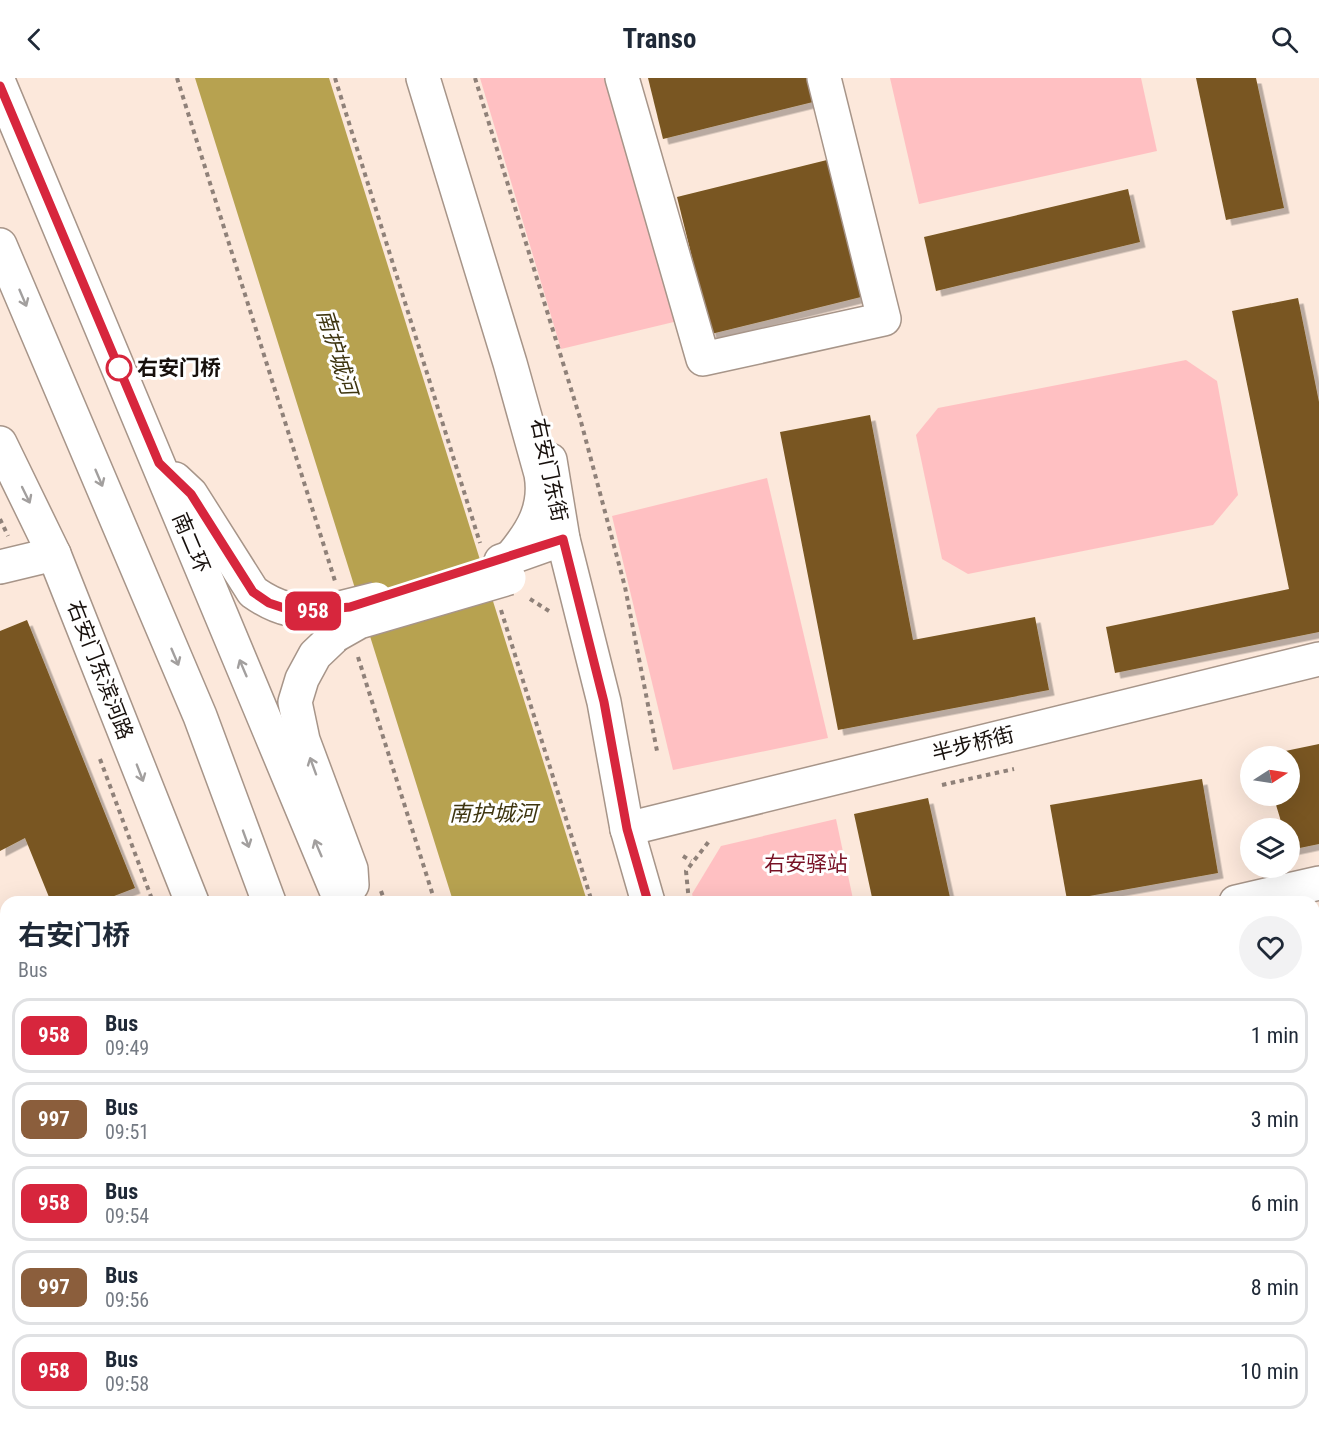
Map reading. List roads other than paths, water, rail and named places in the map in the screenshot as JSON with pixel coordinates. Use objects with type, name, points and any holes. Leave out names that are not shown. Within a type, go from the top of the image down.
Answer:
[{"type":"main road","points":[[423,78],[510,363],[542,481],[542,503],[537,519],[501,570]]},
{"type":"main road","name":"右安门东街","points":[[439,78],[549,455],[566,550],[584,613],[604,702],[627,829],[646,896]]},
{"type":"main road","points":[[622,78],[703,359],[884,319],[824,78]]},
{"type":"main road","name":"南二环","points":[[0,85],[339,896]]},
{"type":"main road","points":[[0,244],[200,716],[267,896]]},
{"type":"main road","name":"右安门东滨河路","points":[[0,443],[54,554],[190,896]]},
{"type":"main road","points":[[159,463],[191,494],[253,592],[269,603],[296,612],[359,622],[501,570],[546,566],[566,550]]},
{"type":"main road","points":[[0,567],[54,554]]},
{"type":"main road","points":[[339,620],[302,679],[295,702],[303,741],[351,869],[353,896]]},
{"type":"main road","name":"半步桥街","points":[[627,829],[1319,659]]},
{"type":"main road","points":[[1262,896],[1319,883]]},
{"type":"water","name":"南护城河","points":[[195,78],[329,78],[585,896],[451,896]]},
{"type":"place","name":"右安门桥","points":[[119,368]]},
{"type":"park label","name":"右安驿站","points":[[806,864]]}]
